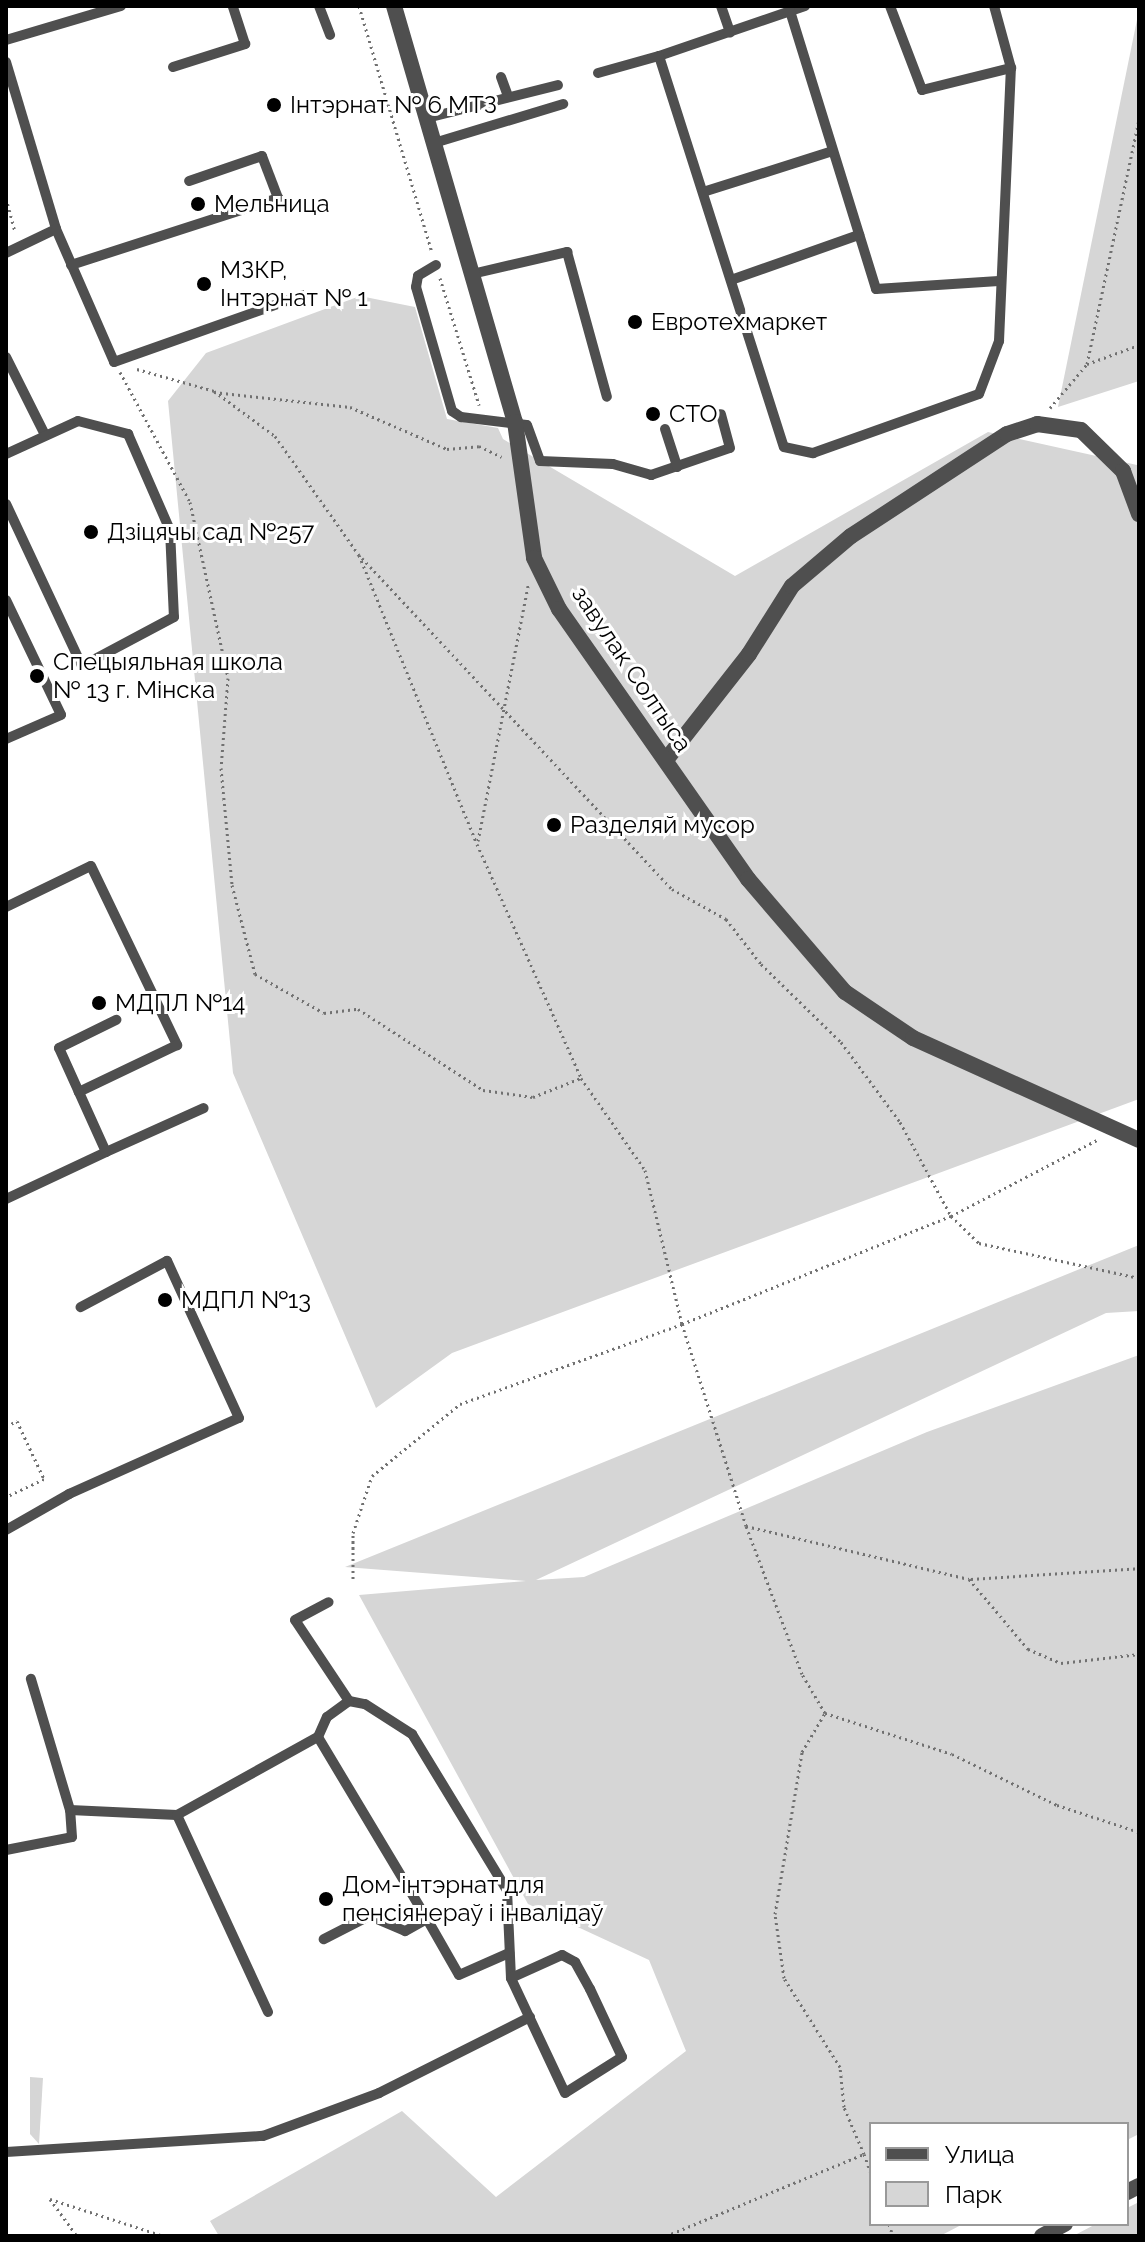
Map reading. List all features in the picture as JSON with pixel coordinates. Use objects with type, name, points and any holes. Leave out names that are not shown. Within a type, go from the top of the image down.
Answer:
[{"type":"street","name":"завулак Солтыса","points":[[394,6],[515,422],[534,558],[559,609],[748,879],[845,992],[913,1038],[1139,1140]]},
{"type":"street","points":[[666,760],[749,654],[792,586],[851,536],[1007,434],[1037,424],[1081,430],[1109,452],[1139,514]]},
{"type":"street","points":[[1042,2236],[1061,2226]]},
{"type":"lane","points":[[6,40],[121,6]]},
{"type":"lane","points":[[173,67],[245,44],[233,6]]},
{"type":"lane","points":[[319,6],[330,35]]},
{"type":"lane","points":[[721,6],[730,32]]},
{"type":"lane","points":[[598,73],[659,56],[805,6]]},
{"type":"lane","points":[[890,6],[922,90],[1011,68]]},
{"type":"lane","points":[[659,56],[784,447],[813,453],[979,394],[999,341],[999,281],[1011,68],[994,6]]},
{"type":"lane","points":[[790,11],[876,289],[999,281]]},
{"type":"lane","points":[[6,62],[56,229],[114,362],[303,295]]},
{"type":"lane","points":[[501,77],[508,96]]},
{"type":"lane","points":[[427,118],[558,85]]},
{"type":"lane","points":[[434,143],[563,104]]},
{"type":"lane","points":[[703,192],[833,151]]},
{"type":"lane","points":[[71,265],[278,198],[262,156],[189,181]]},
{"type":"lane","points":[[6,253],[56,229]]},
{"type":"lane","points":[[731,280],[859,235]]},
{"type":"lane","points":[[472,274],[567,252],[607,397]]},
{"type":"lane","points":[[436,265],[418,276],[416,287],[452,411],[461,417],[527,425],[540,461],[613,464],[651,475],[730,448],[721,414]]},
{"type":"lane","points":[[6,357],[45,435]]},
{"type":"lane","points":[[6,454],[78,421],[128,434],[170,530],[174,617],[82,666],[6,504]]},
{"type":"lane","points":[[665,429],[677,467]]},
{"type":"lane","points":[[6,600],[61,715],[6,739]]},
{"type":"lane","points":[[6,907],[91,866],[177,1045],[79,1092]]},
{"type":"lane","points":[[106,1152],[59,1048],[116,1020]]},
{"type":"lane","points":[[6,1199],[204,1108]]},
{"type":"lane","points":[[6,1530],[69,1494],[239,1418],[167,1261],[81,1307]]},
{"type":"lane","points":[[329,1602],[295,1620],[349,1701],[365,1704],[412,1734],[507,1890],[511,1978],[565,2093],[622,2057],[575,1962],[562,1955],[511,1978]]},
{"type":"lane","points":[[6,1850],[72,1837],[70,1810],[31,1679]]},
{"type":"lane","points":[[70,1810],[177,1815],[318,1737],[327,1717],[349,1701]]},
{"type":"lane","points":[[318,1737],[459,1975],[509,1953]]},
{"type":"lane","points":[[177,1815],[268,2012]]},
{"type":"lane","points":[[324,1939],[369,1916],[405,1931],[427,1919]]},
{"type":"lane","points":[[6,2152],[263,2136],[379,2093],[530,2017]]},
{"type":"path","points":[[359,6],[483,421]]},
{"type":"path","points":[[1037,424],[1087,364],[1139,119]]},
{"type":"path","points":[[6,198],[20,247]]},
{"type":"path","points":[[1087,364],[1139,345]]},
{"type":"path","points":[[114,362],[214,391],[350,407],[447,449],[479,446],[520,466]]},
{"type":"path","points":[[114,362],[190,502],[228,678],[221,768],[232,885],[255,974],[324,1013],[358,1009],[483,1090],[533,1097],[581,1078]]},
{"type":"path","points":[[214,391],[275,436],[359,555],[672,889],[726,919],[761,964],[841,1042],[900,1122],[951,1216],[979,1243],[1139,1278]]},
{"type":"path","points":[[359,555],[477,844],[581,1078],[645,1170],[682,1324],[746,1526],[802,1674],[825,1713],[952,1754],[1057,1805],[1139,1832]]},
{"type":"path","points":[[477,844],[534,558]]},
{"type":"path","points":[[353,1579],[353,1533],[372,1476],[460,1404],[682,1324],[951,1216],[1115,1131]]},
{"type":"path","points":[[6,1426],[17,1421],[44,1479],[6,1497]]},
{"type":"path","points":[[746,1526],[969,1579],[1139,1568]]},
{"type":"path","points":[[969,1579],[1028,1649],[1061,1663],[1139,1654]]},
{"type":"path","points":[[825,1713],[802,1752],[775,1914],[784,1978],[840,2067],[844,2107],[869,2168]]},
{"type":"path","points":[[666,2236],[864,2154]]},
{"type":"path","points":[[77,2236],[50,2199],[164,2236]]},
{"type":"green space","points":[[1139,10],[1139,381],[1058,407]]},
{"type":"green space","points":[[360,296],[415,307],[447,419],[498,428],[503,439],[735,576],[988,432],[1137,465],[1139,459],[1139,1099],[452,1353],[376,1408],[233,1073],[168,401],[206,353]]},
{"type":"green space","points":[[1139,1245],[1139,1311],[1106,1313],[536,1580],[584,1577],[927,1432],[1139,1355],[1139,2134],[1129,2139],[1129,2122],[869,2122],[869,2226],[959,2226],[940,2236],[219,2236],[210,2221],[402,2111],[496,2197],[686,2051],[649,1960],[528,1904],[359,1595],[526,1581],[345,1567]]},
{"type":"green space","points":[[30,2077],[43,2078],[39,2144],[30,2134]]},
{"type":"green space","points":[[1139,2202],[1139,2236],[1073,2236],[1092,2226],[1129,2226],[1129,2207]]},
{"type":"place","name":"Інтэрнат № 6 МТЗ","points":[[274,105]]},
{"type":"place","name":"Мельница","points":[[198,204]]},
{"type":"place","name":"МЗКР, Інтэрнат № 1","points":[[204,284]]},
{"type":"place","name":"Евротехмаркет","points":[[635,322]]},
{"type":"place","name":"СТО","points":[[653,414]]},
{"type":"place","name":"Дзіцячы сад №257","points":[[91,532]]},
{"type":"place","name":"Спецыяльная школа № 13 г. Мінска","points":[[37,676]]},
{"type":"place","name":"Разделяй мусор","points":[[554,825]]},
{"type":"place","name":"МДПЛ №14","points":[[99,1003]]},
{"type":"place","name":"МДПЛ №13","points":[[165,1300]]},
{"type":"place","name":"Дом-інтэрнат для пенсіянераў і інвалідаў","points":[[326,1899]]}]
